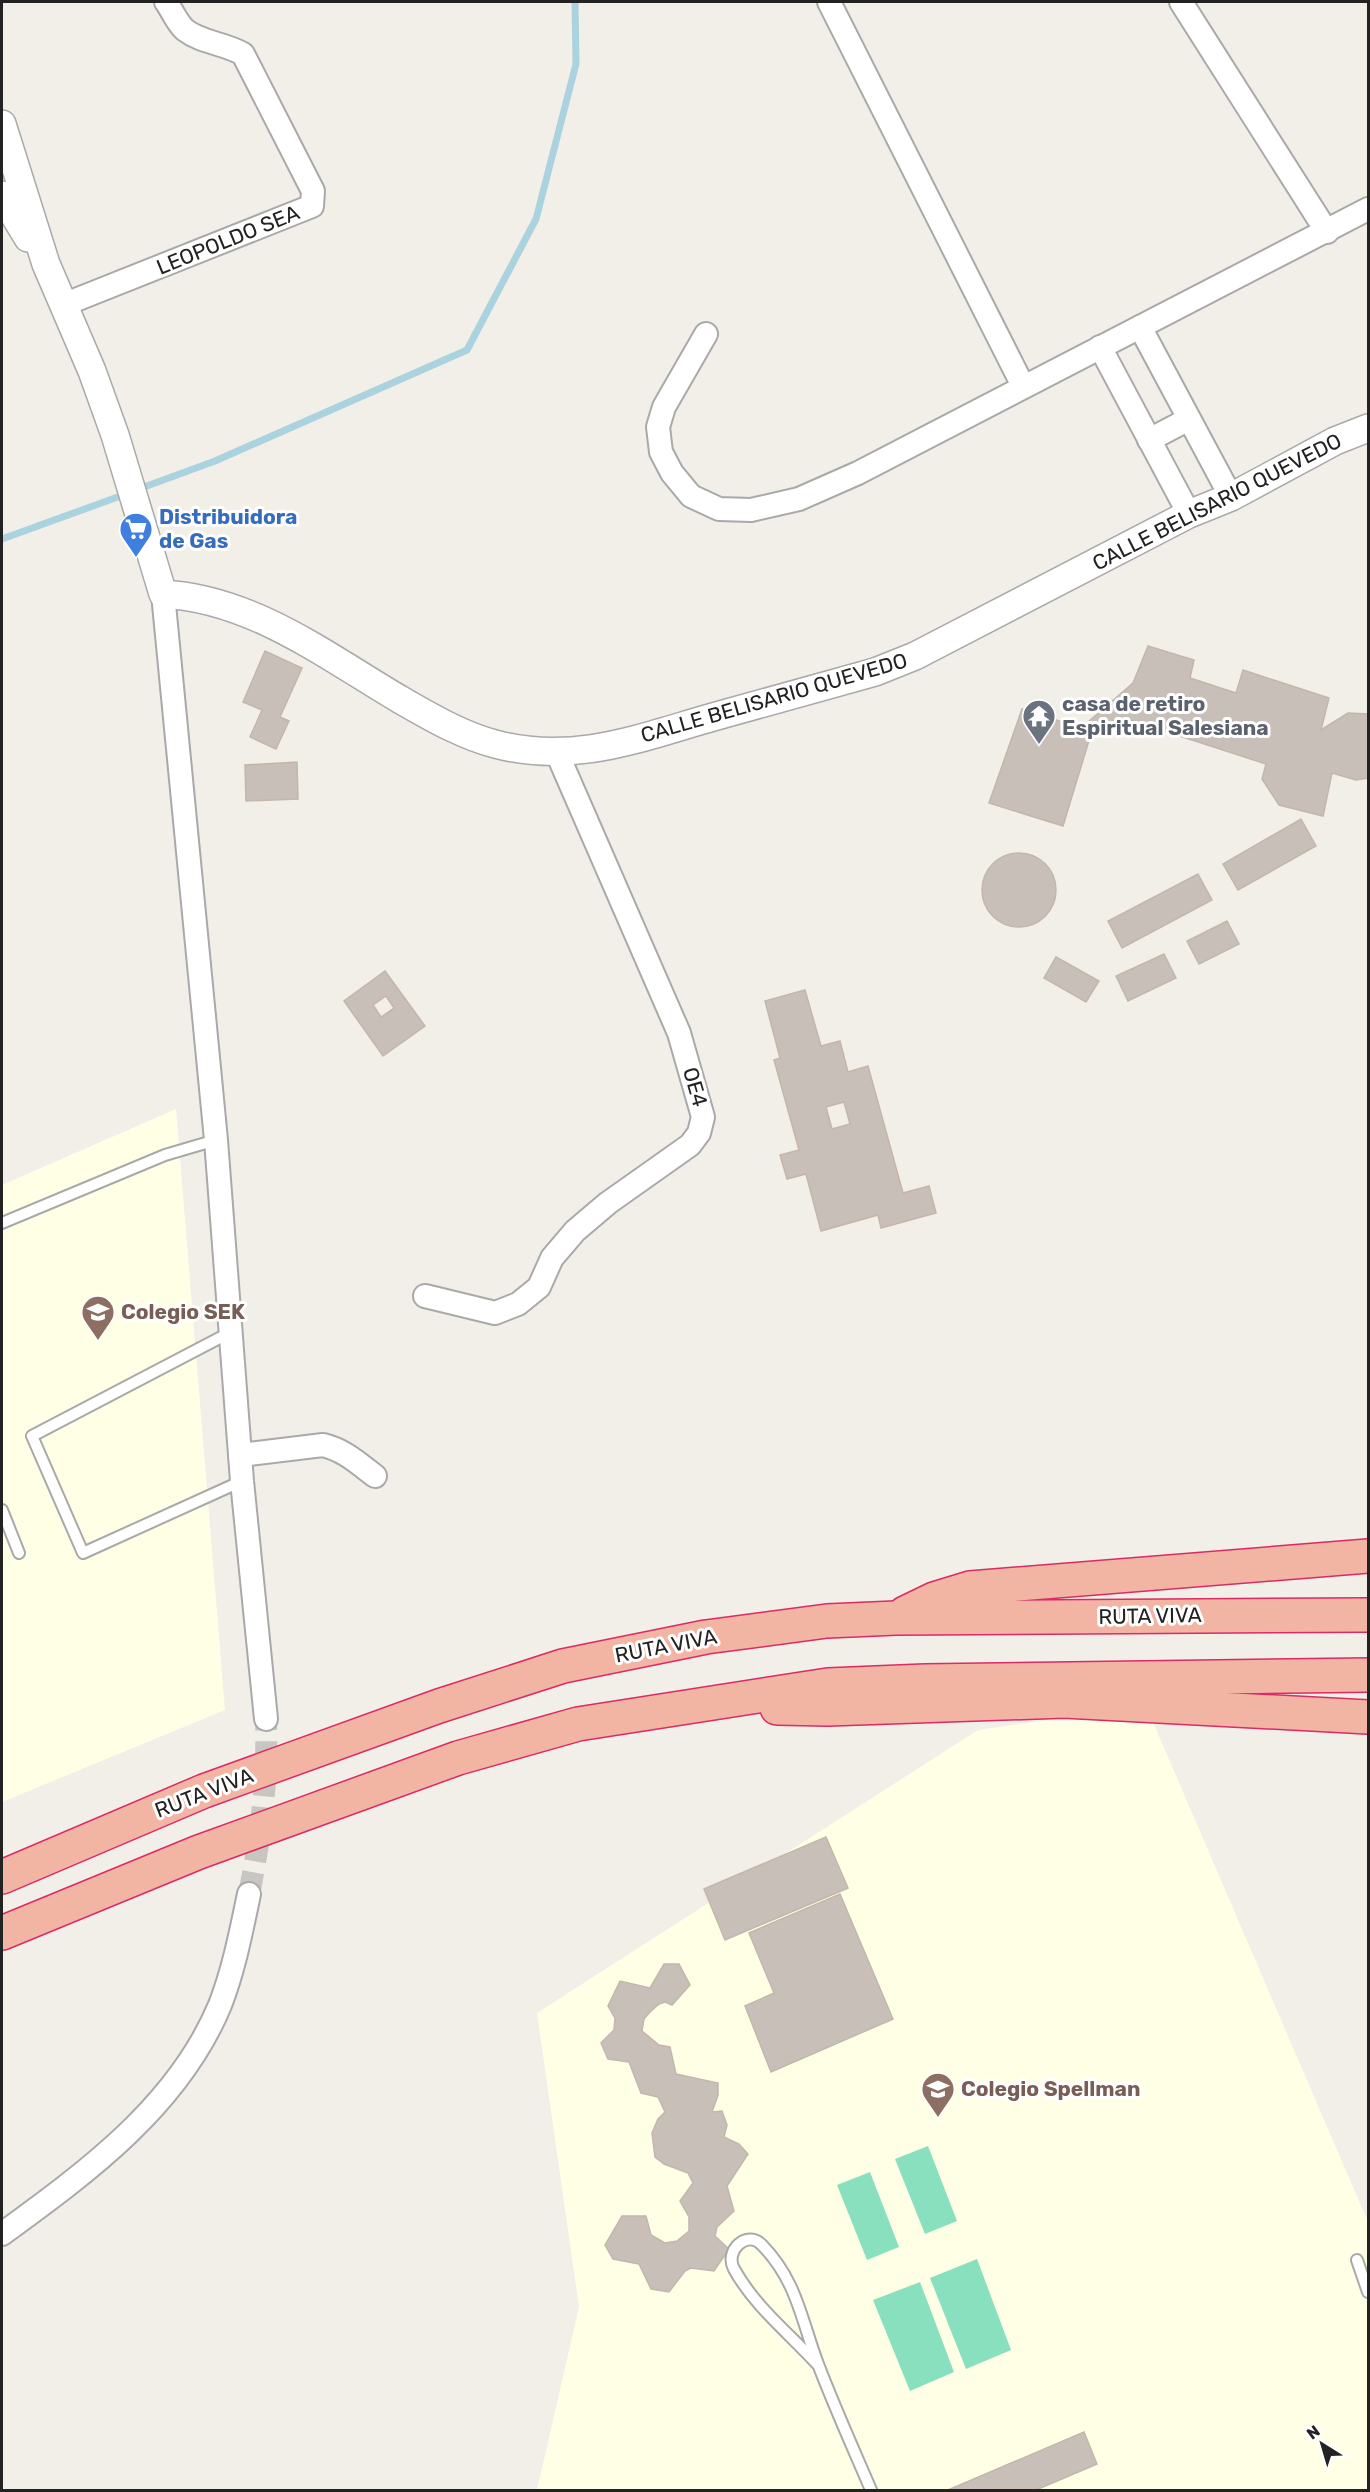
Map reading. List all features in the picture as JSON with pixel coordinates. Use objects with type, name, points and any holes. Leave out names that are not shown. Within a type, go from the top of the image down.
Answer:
[{"type":"highway","points":[[896,1618],[934,1599],[970,1588],[1368,1556]]},
{"type":"highway","name":"RUTA VIVA","points":[[2,1877],[204,1791],[439,1706],[562,1666],[706,1637],[827,1621],[896,1618],[1368,1615]]},
{"type":"highway","points":[[2,1933],[200,1852],[458,1758],[578,1724],[828,1685],[925,1681],[1368,1675]]},
{"type":"highway","points":[[700,1706],[828,1709],[1064,1701],[1368,1717]]},
{"type":"street","name":"LEOPOLDO SEA","points":[[63,305],[312,206],[313,191],[243,54],[229,46],[202,39],[183,29],[166,2]]},
{"type":"street","points":[[829,2],[1023,386]]},
{"type":"street","points":[[1181,2],[1327,232]]},
{"type":"street","points":[[2,124],[46,264],[92,371],[115,435],[163,594],[216,1140],[242,1481],[267,1719]]},
{"type":"street","points":[[2,195],[46,264]]},
{"type":"street","points":[[706,334],[664,407],[658,427],[661,452],[672,473],[691,496],[719,509],[751,510],[799,499],[858,473],[1368,209]]},
{"type":"street","points":[[1140,327],[1231,497]]},
{"type":"street","points":[[1100,347],[1189,514]]},
{"type":"street","points":[[1149,440],[1189,418]]},
{"type":"street","name":"CALLE BELISARIO QUEVEDO","points":[[163,594],[182,595],[231,606],[266,620],[444,725],[495,744],[557,753],[606,747],[875,672],[915,656],[1189,514],[1231,497],[1335,441],[1368,429]]},
{"type":"street","name":"OE4","points":[[425,1296],[495,1313],[518,1304],[539,1287],[552,1258],[575,1231],[608,1203],[690,1145],[699,1133],[703,1117],[679,1033],[557,753]]},
{"type":"street","points":[[240,1455],[323,1445],[335,1448],[375,1476]]},
{"type":"street","points":[[2,2234],[126,2137],[164,2097],[199,2047],[220,2005],[236,1955],[249,1894]]},
{"type":"lane","points":[[2,1223],[165,1155],[216,1140]]},
{"type":"lane","points":[[229,1333],[32,1436],[83,1553],[242,1481]]},
{"type":"lane","points":[[2,1510],[20,1553]]},
{"type":"lane","points":[[818,2365],[757,2305],[742,2283],[732,2266],[731,2253],[737,2245],[747,2239],[758,2241],[779,2262],[791,2285],[818,2365],[871,2490]]},
{"type":"lane","points":[[1357,2259],[1368,2292]]},
{"type":"shaded area","name":"Colegio SEK","points":[[176,1109],[225,1710],[2,1802],[2,1185]]},
{"type":"shaded area","name":"Colegio Spellman","points":[[1146,1706],[1368,2222],[1368,2490],[537,2490],[579,2307],[537,2013],[978,1730]]},
{"type":"green space","points":[[928,2146],[957,2221],[925,2234],[895,2159]]},
{"type":"green space","points":[[870,2172],[899,2247],[867,2260],[837,2185]]},
{"type":"green space","points":[[977,2259],[1011,2350],[966,2369],[930,2278]]},
{"type":"green space","points":[[920,2282],[954,2372],[910,2391],[873,2300]]},
{"type":"building","points":[[1148,646],[1194,660],[1190,678],[1236,693],[1243,670],[1329,698],[1321,730],[1348,713],[1368,714],[1368,778],[1356,780],[1332,773],[1323,816],[1279,805],[1262,779],[1266,764],[1121,717],[1091,734],[1063,826],[989,803],[1022,709],[1081,728],[1133,683]]},
{"type":"building","points":[[265,651],[302,668],[280,717],[289,721],[276,749],[250,737],[262,710],[243,702]]},
{"type":"building","points":[[297,762],[298,799],[246,801],[245,765]]},
{"type":"building","points":[[1301,819],[1316,846],[1238,890],[1223,864]]},
{"type":"building","points":[[1019,853],[1040,859],[1050,869],[1056,890],[1050,911],[1040,921],[1019,927],[998,921],[988,911],[982,890],[988,869],[998,859]]},
{"type":"building","points":[[1198,874],[1212,900],[1122,948],[1108,921]]},
{"type":"building","points":[[1227,921],[1239,944],[1199,964],[1187,941]]},
{"type":"building","points":[[1164,954],[1176,978],[1128,1001],[1116,976]]},
{"type":"building","points":[[1056,957],[1099,981],[1086,1002],[1044,978]]},
{"type":"building","points":[[385,971],[425,1026],[383,1056],[344,1001]],"holes":[[[386,996],[394,1008],[381,1017],[373,1005]]]},
{"type":"building","points":[[805,990],[821,1046],[840,1041],[848,1072],[868,1066],[903,1193],[929,1186],[936,1213],[881,1228],[878,1215],[821,1231],[806,1174],[787,1179],[780,1155],[799,1150],[774,1060],[780,1058],[765,1001]],"holes":[[[844,1102],[850,1124],[832,1129],[826,1107]]]},
{"type":"building","points":[[826,1837],[848,1888],[725,1940],[704,1889]]},
{"type":"building","points":[[840,1894],[893,2019],[771,2072],[745,2006],[774,1993],[749,1933]]},
{"type":"building","points":[[664,1964],[679,1964],[690,1985],[672,2005],[665,2002],[650,2012],[644,2019],[642,2031],[659,2045],[670,2047],[676,2074],[718,2083],[718,2095],[712,2112],[722,2111],[727,2125],[724,2137],[739,2144],[748,2154],[727,2186],[734,2211],[717,2227],[715,2236],[729,2249],[714,2271],[691,2268],[685,2271],[669,2292],[651,2289],[639,2264],[613,2259],[605,2245],[622,2216],[646,2216],[651,2235],[665,2243],[677,2241],[689,2231],[689,2217],[680,2201],[693,2183],[688,2173],[664,2164],[655,2157],[652,2133],[658,2119],[665,2112],[658,2097],[641,2093],[629,2062],[608,2059],[601,2043],[614,2030],[615,2018],[608,2006],[620,1981],[650,1988]]},
{"type":"building","points":[[1084,2432],[1097,2464],[1036,2490],[948,2490]]},
{"type":"waterway","points":[[136,490],[215,461],[467,350],[536,219],[576,64],[575,2]]},
{"type":"waterway","points":[[2,539],[126,494]]},
{"type":"tunnel","points":[[249,1894],[263,1807],[266,1719]]},
{"type":"place","name":"Distribuidora de Gas","points":[[136,558]]},
{"type":"place","name":"casa de retiro Espiritual Salesiana","points":[[1039,745]]},
{"type":"place","name":"Colegio SEK","points":[[98,1341]]},
{"type":"place","name":"Colegio Spellman","points":[[938,2118]]}]
